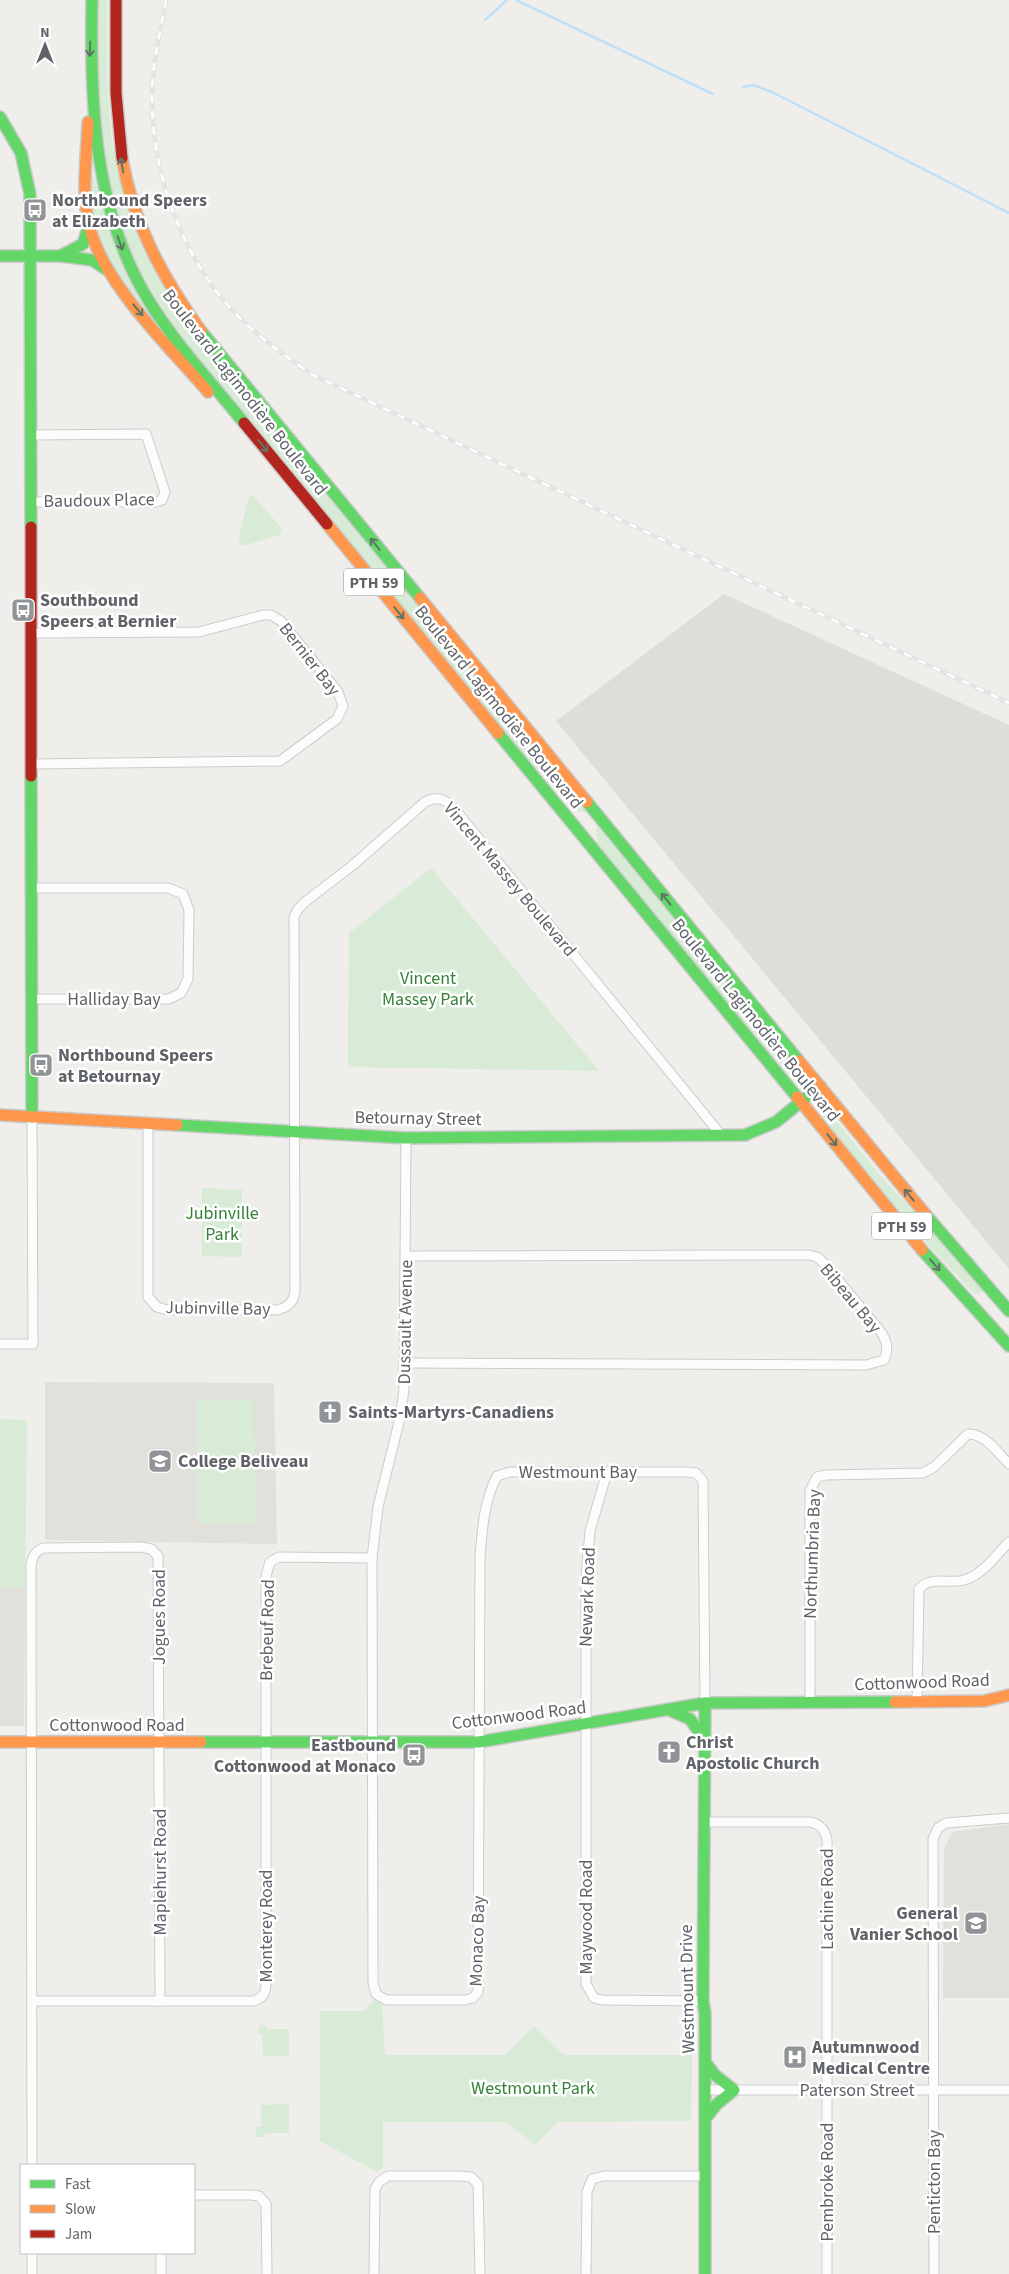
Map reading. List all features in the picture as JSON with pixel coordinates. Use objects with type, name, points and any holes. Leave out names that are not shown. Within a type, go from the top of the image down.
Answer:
[{"type":"main road","name":"Boulevard Lagimodière Boulevard","points":[[92,0],[91,101],[101,181],[109,212],[124,252],[138,282],[162,320],[241,419],[589,825],[820,1086],[1009,1311]]},
{"type":"main road","name":"Boulevard Lagimodière Boulevard","points":[[116,0],[114,91],[122,166],[134,211],[158,269],[185,311],[589,825],[801,1102],[935,1266],[1009,1346]]},
{"type":"main road","points":[[91,101],[86,131],[85,188],[89,225],[98,254],[117,285],[207,392],[241,419]]},
{"type":"main road","points":[[0,117],[16,139],[25,158],[30,194],[32,1117]]},
{"type":"main road","points":[[61,256],[83,244],[89,225]]},
{"type":"main road","points":[[0,256],[61,256],[92,260],[108,271]]},
{"type":"main road","name":"Betournay Street","points":[[0,1115],[406,1138],[722,1136],[763,1132],[820,1086]]},
{"type":"main road","name":"Cottonwood Road","points":[[0,1742],[480,1742],[705,1703],[917,1703],[984,1701],[1009,1695]]},
{"type":"main road","name":"Westmount Drive","points":[[705,1703],[703,2001],[706,2090],[705,2274]]},
{"type":"main road","points":[[669,1710],[690,1719],[705,1740]]},
{"type":"main road","points":[[705,2062],[715,2075],[734,2090],[717,2104],[706,2119]]},
{"type":"street","name":"Baudoux Place","points":[[30,435],[146,434],[165,492],[162,500],[156,502],[31,502]]},
{"type":"street","name":"Bernier Bay","points":[[31,633],[199,632],[263,615],[272,615],[281,621],[338,692],[343,706],[337,719],[280,761],[32,764]]},
{"type":"street","name":"Vincent Massey Boulevard","points":[[296,1132],[294,917],[298,909],[305,902],[353,865],[425,802],[433,798],[441,798],[456,812],[722,1136]]},
{"type":"street","name":"Halliday Bay","points":[[31,888],[168,888],[183,894],[189,910],[188,980],[181,993],[169,999],[32,999]]},
{"type":"street","points":[[0,1344],[33,1344],[32,1117]]},
{"type":"street","name":"Jubinville Bay","points":[[148,1124],[148,1297],[157,1307],[167,1310],[278,1310],[286,1308],[293,1300],[295,1292],[296,1132]]},
{"type":"street","name":"Dussault Avenue","points":[[372,1743],[372,1558],[378,1507],[401,1414],[405,1363],[406,1138]]},
{"type":"street","name":"Bibeau Bay","points":[[405,1363],[866,1365],[884,1360],[888,1351],[887,1342],[881,1332],[825,1264],[809,1255],[406,1256]]},
{"type":"street","name":"Northumbria Bay","points":[[810,1702],[810,1491],[817,1477],[826,1474],[923,1473],[934,1467],[968,1434],[977,1434],[1009,1464]]},
{"type":"street","name":"Westmount Bay","points":[[480,1742],[480,1558],[482,1524],[491,1487],[497,1476],[510,1472],[686,1472],[696,1473],[703,1480],[705,1703]]},
{"type":"street","name":"Newark Road","points":[[586,1725],[588,1549],[607,1472]]},
{"type":"street","points":[[917,1703],[919,1589],[924,1583],[932,1581],[967,1579],[979,1572],[1009,1542]]},
{"type":"street","name":"Jogues Road","points":[[32,1742],[32,1558],[37,1551],[48,1547],[141,1547],[151,1549],[158,1556],[160,1743]]},
{"type":"street","name":"Brebeuf Road","points":[[266,1743],[266,1576],[270,1562],[279,1557],[372,1558]]},
{"type":"street","name":"Maywood Road","points":[[586,1725],[588,1990],[594,1998],[602,2000],[703,2001]]},
{"type":"street","points":[[32,1742],[32,2164]]},
{"type":"street","name":"Monaco Bay","points":[[372,1743],[374,1990],[381,1999],[386,2000],[465,2000],[473,1998],[478,1992],[480,1982],[480,1742]]},
{"type":"street","name":"Maplehurst Road","points":[[160,1743],[160,2001]]},
{"type":"street","name":"Monterey Road","points":[[32,2001],[254,2001],[262,1998],[266,1991],[266,1743]]},
{"type":"street","name":"Penticton Bay","points":[[934,2274],[933,1839],[938,1828],[946,1823],[1009,1818]]},
{"type":"street","name":"Lachine Road","points":[[704,1822],[811,1822],[818,1824],[825,1832],[827,2090]]},
{"type":"street","name":"Paterson Street","points":[[706,2090],[1009,2090]]},
{"type":"street","name":"Pembroke Road","points":[[827,2090],[827,2274]]},
{"type":"street","points":[[374,2274],[374,2199],[375,2189],[379,2182],[388,2176],[460,2176],[471,2177],[478,2184],[480,2190],[480,2274]]},
{"type":"street","points":[[586,2274],[587,2192],[592,2179],[604,2176],[706,2176]]},
{"type":"street","points":[[195,2195],[259,2196],[266,2204],[267,2274]]},
{"type":"street","points":[[32,2254],[32,2274]]},
{"type":"street","points":[[161,2254],[161,2274]]},
{"type":"shaded area","points":[[724,594],[1009,725],[1009,1269],[556,721]]},
{"type":"shaded area","name":"College Beliveau","points":[[45,1382],[274,1383],[277,1544],[45,1540]]},
{"type":"shaded area","points":[[0,1587],[25,1587],[24,1726],[0,1726]]},
{"type":"shaded area","name":"General Vanier School","points":[[1009,1824],[1009,1998],[943,1998],[944,1849],[952,1832]]},
{"type":"green space","points":[[97,0],[107,0],[107,64],[113,148],[123,190],[145,253],[586,809],[585,813],[573,809],[515,743],[195,354],[152,292],[128,247],[111,200],[105,175],[97,109]]},
{"type":"green space","points":[[92,172],[110,230],[157,323],[126,291],[103,253],[91,208]]},
{"type":"green space","points":[[253,495],[282,529],[280,535],[243,546],[238,540],[249,496]]},
{"type":"green space","points":[[597,826],[800,1072],[804,1081],[802,1085],[797,1083],[717,991],[597,844]]},
{"type":"green space","name":"Vincent Massey Park","points":[[431,868],[599,1071],[348,1067],[349,933]]},
{"type":"green space","points":[[822,1107],[826,1108],[883,1179],[983,1290],[982,1293],[976,1294],[972,1291],[896,1210],[828,1127],[820,1110]]},
{"type":"green space","name":"Jubinville Park","points":[[202,1188],[242,1190],[242,1257],[202,1256]]},
{"type":"green space","points":[[197,1400],[254,1400],[255,1523],[198,1523]]},
{"type":"green space","points":[[0,1419],[27,1420],[25,1587],[0,1587]]},
{"type":"green space","name":"Westmount Park","points":[[374,2000],[382,2005],[385,2055],[505,2055],[534,2026],[564,2055],[692,2055],[691,2121],[558,2122],[535,2145],[506,2122],[383,2122],[383,2168],[377,2172],[320,2141],[320,2011],[363,2011]]},
{"type":"green space","points":[[260,2025],[265,2025],[266,2029],[289,2029],[289,2056],[263,2056],[262,2034],[258,2033]]},
{"type":"green space","points":[[289,2104],[289,2133],[265,2133],[265,2137],[256,2137],[256,2127],[261,2127],[261,2105]]},
{"type":"waterway","points":[[485,20],[507,0]]},
{"type":"waterway","points":[[516,0],[713,94]]},
{"type":"waterway","points":[[743,87],[753,85],[774,93],[1009,213]]},
{"type":"railway","points":[[166,0],[156,51],[152,89],[154,130],[165,186],[185,240],[199,266],[233,311],[261,337],[313,375],[1009,703]]},
{"type":"traffic: fast","points":[[92,0],[94,117],[106,193],[116,230],[130,266],[149,301],[182,348],[244,423]]},
{"type":"traffic: fast","points":[[0,117],[21,153],[30,194],[31,527]]},
{"type":"traffic: fast","points":[[62,255],[83,244],[89,225]]},
{"type":"traffic: fast","points":[[0,256],[61,256]]},
{"type":"traffic: fast","points":[[61,256],[92,260],[106,269]]},
{"type":"traffic: fast","points":[[201,331],[420,598]]},
{"type":"traffic: fast","points":[[498,733],[797,1097]]},
{"type":"traffic: fast","points":[[31,776],[32,1117]]},
{"type":"traffic: fast","points":[[587,802],[799,1061]]},
{"type":"traffic: fast","points":[[177,1125],[406,1138],[745,1135],[776,1122],[820,1086]]},
{"type":"traffic: fast","points":[[926,1215],[1009,1311]]},
{"type":"traffic: fast","points":[[922,1250],[1009,1346]]},
{"type":"traffic: fast","points":[[201,1742],[479,1742],[705,1703],[895,1702]]},
{"type":"traffic: fast","points":[[705,1703],[703,2001],[705,2013],[705,2274]]},
{"type":"traffic: fast","points":[[669,1710],[690,1719],[704,1739]]},
{"type":"traffic: fast","points":[[705,2062],[715,2075],[734,2090],[717,2104],[705,2119]]},
{"type":"traffic: slow","points":[[88,122],[85,200],[89,225],[97,247],[108,270],[139,313],[208,392]]},
{"type":"traffic: slow","points":[[122,158],[134,205],[151,249],[174,291],[201,331]]},
{"type":"traffic: slow","points":[[327,524],[498,733]]},
{"type":"traffic: slow","points":[[420,598],[587,802]]},
{"type":"traffic: slow","points":[[799,1061],[926,1215]]},
{"type":"traffic: slow","points":[[797,1097],[922,1250]]},
{"type":"traffic: slow","points":[[0,1115],[177,1125]]},
{"type":"traffic: slow","points":[[895,1702],[984,1701],[1009,1695]]},
{"type":"traffic: slow","points":[[0,1742],[201,1742]]},
{"type":"traffic: jam","points":[[116,0],[116,93],[122,158]]},
{"type":"traffic: jam","points":[[244,423],[327,524]]},
{"type":"traffic: jam","points":[[31,527],[31,776]]},
{"type":"place","name":"Northbound Speers at Elizabeth","points":[[35,210]]},
{"type":"place","name":"Southbound Speers at Bernier","points":[[23,610]]},
{"type":"place","name":"Northbound Speers at Betournay","points":[[41,1065]]},
{"type":"place","name":"Saints-Martyrs-Canadiens","points":[[330,1412]]},
{"type":"place","name":"College Beliveau","points":[[160,1461]]},
{"type":"place","name":"Christ Apostolic Church","points":[[669,1752]]},
{"type":"place","name":"Eastbound Cottonwood at Monaco","points":[[414,1755]]},
{"type":"place","name":"General Vanier School","points":[[976,1923]]},
{"type":"place","name":"Autumnwood Medical Centre","points":[[795,2057]]}]
